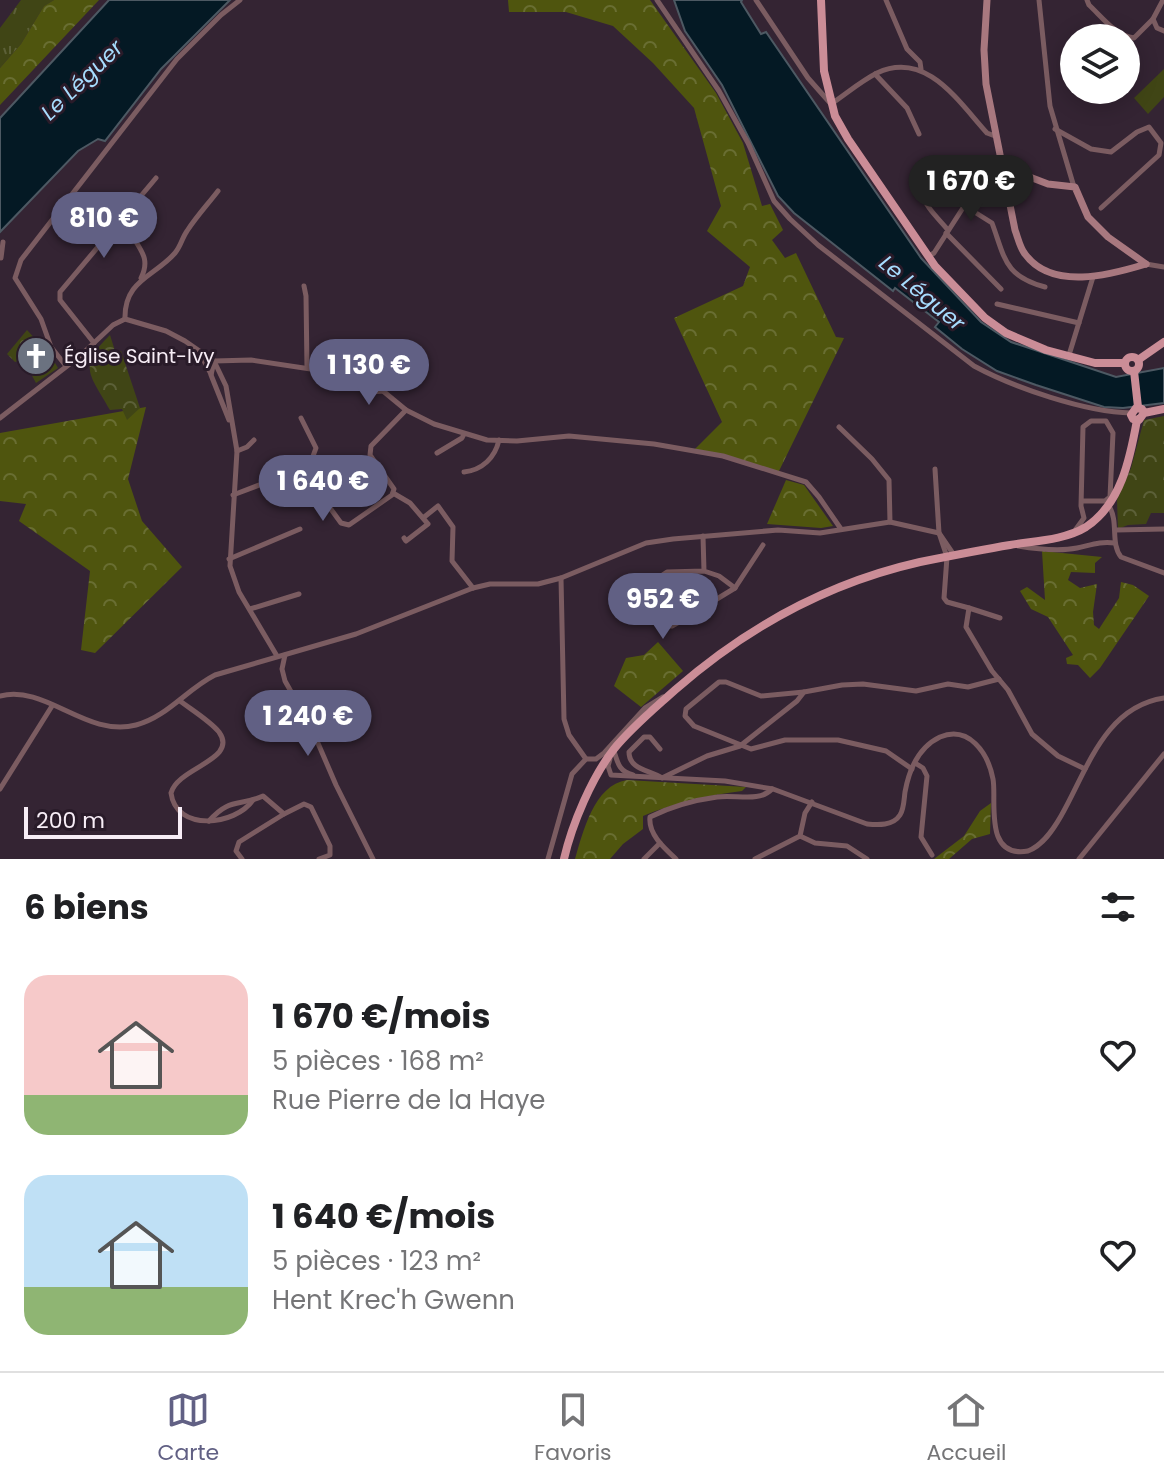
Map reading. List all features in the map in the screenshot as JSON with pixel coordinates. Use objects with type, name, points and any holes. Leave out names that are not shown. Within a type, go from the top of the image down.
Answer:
[{"type":"main road","points":[[821,0],[824,71],[831,104],[848,139],[929,257],[985,318],[1006,333],[1095,363],[1125,363]]},
{"type":"main road","points":[[987,0],[986,73],[995,136],[1015,230],[1024,253],[1038,267],[1073,277],[1093,277],[1146,264]]},
{"type":"main road","points":[[1002,171],[1009,169],[1048,184],[1075,187],[1088,217],[1108,237],[1146,264]]},
{"type":"main road","points":[[1138,360],[1164,342]]},
{"type":"main road","points":[[1125,363],[1130,357],[1138,360]]},
{"type":"main road","points":[[1134,372],[1139,367],[1138,360]]},
{"type":"main road","points":[[1125,363],[1128,370],[1134,372]]},
{"type":"main road","points":[[564,859],[577,817],[613,750],[674,691],[747,634],[799,604],[865,578],[951,556],[1073,533],[1096,519],[1109,506],[1119,489],[1138,412],[1134,372]]},
{"type":"main road","points":[[1138,412],[1160,409]]},
{"type":"street","points":[[66,366],[51,347],[41,319],[19,288],[15,278],[21,260],[177,59],[240,0]]},
{"type":"street","points":[[657,0],[719,91],[748,143],[774,201],[818,245],[974,366],[1000,380],[1108,413],[1138,412]]},
{"type":"street","points":[[756,0],[808,78],[831,104],[875,74],[892,67],[921,69],[930,73],[987,133],[995,136]]},
{"type":"street","points":[[886,0],[904,41],[920,62],[921,69]]},
{"type":"street","points":[[1039,0],[1050,106],[1075,187]]},
{"type":"street","points":[[1140,32],[1153,19],[1163,0]]},
{"type":"street","points":[[1088,3],[1106,24]]},
{"type":"street","points":[[1153,19],[1157,28],[1164,31]]},
{"type":"street","points":[[808,78],[815,78],[824,71]]},
{"type":"street","points":[[875,74],[907,108],[919,134]]},
{"type":"street","points":[[1055,129],[1091,149],[1111,152],[1137,132],[1149,127],[1161,143],[1159,155],[1101,208]]},
{"type":"street","points":[[977,186],[945,170],[932,173],[924,181],[922,190],[926,203],[947,231],[1001,289]]},
{"type":"street","points":[[929,257],[977,186],[1002,171]]},
{"type":"street","points":[[94,343],[60,300],[60,292],[156,178]]},
{"type":"street","points":[[140,279],[160,269],[178,250],[186,232],[218,191]]},
{"type":"street","points":[[965,206],[992,223],[1003,259],[1017,276],[1045,287]]},
{"type":"street","points":[[125,319],[131,292],[145,269],[145,252],[130,232],[134,218]]},
{"type":"street","points":[[1,258],[3,242]]},
{"type":"street","points":[[1146,264],[1164,267]]},
{"type":"street","points":[[1068,356],[1093,277]]},
{"type":"street","points":[[304,286],[307,368]]},
{"type":"street","points":[[997,304],[1079,323]]},
{"type":"street","points":[[0,418],[113,325],[125,319],[166,331],[214,361],[226,386],[237,451],[229,559],[232,577],[277,657]]},
{"type":"street","points":[[185,341],[204,358],[231,424]]},
{"type":"street","points":[[214,361],[251,360],[357,376],[383,391],[406,410],[487,440],[569,436],[654,444],[723,456],[806,482],[841,529]]},
{"type":"street","points":[[211,375],[214,361]]},
{"type":"street","points":[[341,384],[347,381],[372,392],[383,391]]},
{"type":"street","points":[[404,538],[406,541],[428,524],[410,503],[394,491],[370,455],[371,446],[406,410]]},
{"type":"street","points":[[301,418],[316,448],[306,475]]},
{"type":"street","points":[[1073,533],[1084,518],[1082,503],[1083,427],[1091,421],[1106,421],[1113,433],[1110,497],[1105,501],[1082,503]]},
{"type":"street","points":[[839,427],[889,480],[890,522]]},
{"type":"street","points":[[437,453],[464,434]]},
{"type":"street","points":[[237,451],[254,440]]},
{"type":"street","points":[[464,472],[472,471],[488,461],[499,440]]},
{"type":"street","points":[[935,469],[939,533],[951,556],[944,598],[947,602],[1000,618]]},
{"type":"street","points":[[233,495],[288,474],[306,475]]},
{"type":"street","points":[[306,475],[341,523],[349,525],[394,491]]},
{"type":"street","points":[[1082,503],[1087,515],[1096,519]]},
{"type":"street","points":[[423,518],[438,506],[453,527],[452,561],[473,588]]},
{"type":"street","points":[[1109,506],[1114,515],[1115,543],[1121,557],[1164,573]]},
{"type":"street","points":[[0,696],[19,693],[96,723],[134,726],[150,720],[215,675],[356,634],[473,588],[490,584],[538,584],[561,578],[646,543],[778,530],[820,533],[890,522],[939,533]]},
{"type":"street","points":[[229,559],[300,529]]},
{"type":"street","points":[[1116,530],[1164,529]]},
{"type":"street","points":[[703,536],[704,571]]},
{"type":"street","points":[[1013,545],[1035,549],[1074,548],[1100,541],[1115,543]]},
{"type":"street","points":[[735,588],[719,576],[704,571],[667,572],[658,578],[658,622],[662,626],[672,626],[735,588],[763,545]]},
{"type":"street","points":[[561,578],[564,719],[569,735],[586,759]]},
{"type":"street","points":[[250,609],[299,594]]},
{"type":"street","points":[[969,608],[966,627],[1041,744],[1085,769]]},
{"type":"street","points":[[286,654],[282,669],[285,681],[311,727],[373,859]]},
{"type":"street","points":[[932,855],[921,837],[927,776],[923,768],[886,751],[838,740],[785,740],[751,749],[688,722],[686,709],[719,682],[761,696],[863,684],[916,691],[948,684],[968,687],[999,679]]},
{"type":"street","points":[[548,859],[572,774],[586,759],[596,759],[645,708],[674,691]]},
{"type":"street","points":[[662,778],[707,756],[740,746],[804,692]]},
{"type":"street","points":[[597,778],[611,775],[725,781],[773,789],[867,824],[881,825],[893,822],[901,815],[913,766],[921,752],[944,735],[959,733],[971,738],[980,748],[992,776],[993,824],[998,841],[1015,854],[1041,843],[1056,824],[1104,735],[1121,717],[1141,704],[1164,698]]},
{"type":"street","points":[[180,701],[218,731],[223,748],[218,756],[175,783],[171,793],[174,803],[198,821],[208,821],[239,813],[253,800]]},
{"type":"street","points":[[0,789],[52,706]]},
{"type":"street","points":[[660,749],[650,737],[644,737],[629,752],[629,758],[633,765],[662,778]]},
{"type":"street","points":[[611,775],[608,766],[613,750]]},
{"type":"street","points":[[613,750],[618,766],[624,772],[641,777]]},
{"type":"street","points":[[1079,859],[1164,754]]},
{"type":"street","points":[[676,859],[650,828],[650,817],[665,809],[716,797],[758,797],[773,789]]},
{"type":"street","points":[[208,821],[228,804],[263,796],[284,814]]},
{"type":"street","points":[[800,836],[805,813],[812,802]]},
{"type":"street","points":[[242,859],[236,851],[239,842],[304,804],[311,807],[330,846],[330,855],[319,859]]},
{"type":"street","points":[[755,859],[800,836]]},
{"type":"street","points":[[800,836],[815,843],[847,846],[867,859]]},
{"type":"street","points":[[644,859],[660,843]]},
{"type":"green space","points":[[21,0],[54,0],[44,6],[21,44],[0,68],[0,28]]},
{"type":"green space","points":[[54,0],[99,0],[0,105],[0,68],[21,44],[44,6]]},
{"type":"green space","points":[[508,0],[650,0],[716,93],[743,143],[762,206],[770,204],[783,230],[772,240],[785,258],[796,253],[836,337],[844,338],[778,473],[694,450],[722,422],[674,318],[743,286],[750,267],[707,231],[721,206],[694,108],[653,63],[613,26],[566,12],[509,12]]},
{"type":"green space","points":[[1164,69],[1164,97],[1148,114],[1139,104],[1140,92]]},
{"type":"green space","points":[[27,330],[39,343],[42,341],[58,368],[36,383],[23,359],[15,362],[7,354]]},
{"type":"green space","points":[[110,335],[115,351],[121,351],[140,408],[127,420],[122,409],[110,410],[90,371],[93,355]]},
{"type":"green space","points":[[146,407],[128,479],[142,521],[182,567],[95,653],[81,650],[90,571],[19,521],[26,504],[0,501],[0,433]]},
{"type":"green space","points":[[1164,416],[1164,513],[1151,513],[1146,524],[1118,529],[1117,500],[1131,468],[1144,420]]},
{"type":"green space","points":[[786,480],[804,485],[833,526],[767,524]]},
{"type":"green space","points":[[1042,551],[1102,557],[1095,563],[1095,573],[1071,572],[1068,580],[1080,588],[1097,584],[1093,612],[1094,625],[1099,629],[1119,598],[1121,582],[1133,585],[1149,596],[1090,678],[1078,665],[1067,664],[1066,658],[1073,655],[1048,617],[1031,609],[1020,591],[1027,587],[1045,600]]},
{"type":"green space","points":[[658,642],[683,671],[641,707],[614,686],[626,658],[644,655]]},
{"type":"green space","points":[[627,780],[746,787],[742,791],[691,800],[643,816],[643,829],[610,859],[575,859],[586,823],[598,800],[616,784]]},
{"type":"green space","points":[[991,803],[990,834],[972,839],[949,859],[934,859],[964,836],[980,811]]},
{"type":"water","name":"Le Léguer","points":[[109,0],[230,0],[161,69],[105,141],[98,139],[78,151],[0,232],[0,118]]},
{"type":"water","name":"Le Léguer","points":[[674,0],[742,0],[761,34],[766,32],[921,258],[981,322],[1011,342],[1116,377],[1164,368],[1164,403],[1104,407],[997,371],[962,349],[935,327],[939,322],[895,288],[893,291],[794,213],[778,196],[722,85],[685,31]]},
{"type":"place","name":"Église Saint-Ivy","points":[[36,356]]}]
